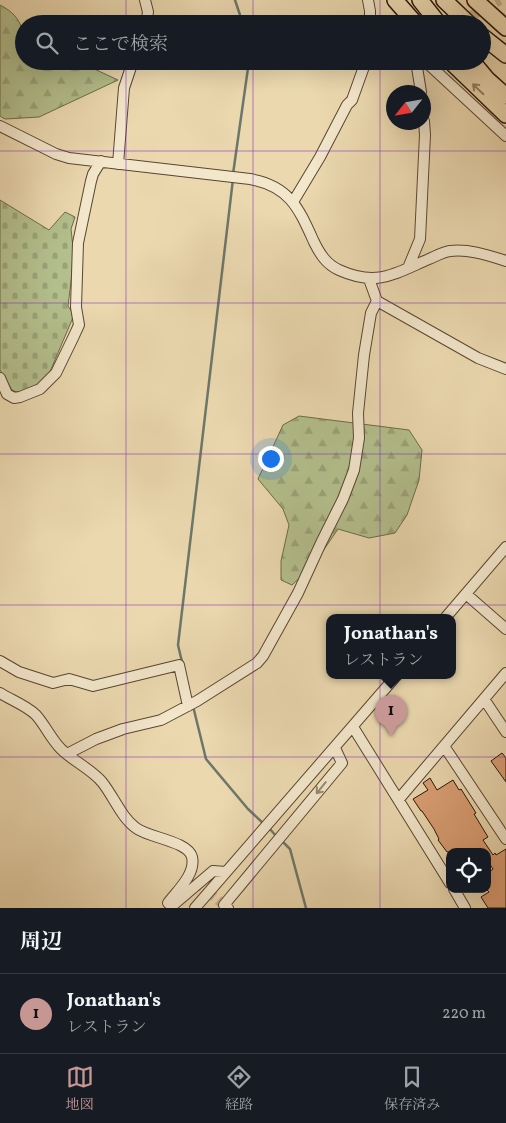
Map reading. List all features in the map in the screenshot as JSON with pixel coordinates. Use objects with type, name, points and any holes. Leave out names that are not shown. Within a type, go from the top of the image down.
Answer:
[{"type":"highway","points":[[395,0],[408,15]]},
{"type":"highway","points":[[420,0],[432,15]]},
{"type":"highway","points":[[444,0],[460,15]]},
{"type":"highway","points":[[475,0],[506,28]]},
{"type":"highway","points":[[491,43],[506,55]]},
{"type":"highway","points":[[459,70],[506,115]]},
{"type":"highway","points":[[480,70],[506,96]]},
{"type":"street","points":[[145,0],[148,15]]},
{"type":"street","points":[[368,0],[370,15]]},
{"type":"street","points":[[118,164],[124,88],[130,70]]},
{"type":"street","points":[[293,202],[320,158],[347,105],[352,100],[364,70]]},
{"type":"street","points":[[417,70],[419,85]]},
{"type":"street","points":[[435,70],[506,136]]},
{"type":"street","points":[[0,126],[56,154],[69,158],[262,181],[282,190],[293,202],[321,255],[328,264],[339,270],[369,279],[389,276],[448,251],[474,251],[506,261]]},
{"type":"street","points":[[408,268],[420,239],[425,130]]},
{"type":"street","points":[[0,378],[7,394],[14,398],[40,389],[56,373],[73,338],[79,325],[76,307],[78,243],[91,181],[101,161]]},
{"type":"street","points":[[369,279],[377,301],[478,358],[506,369]]},
{"type":"street","points":[[68,754],[96,739],[123,729],[161,720],[192,704],[257,662],[263,656],[298,592],[320,543],[343,499],[354,470],[359,438],[358,413],[364,355],[372,313],[377,301]]},
{"type":"street","points":[[449,614],[506,547]]},
{"type":"street","points":[[466,594],[506,629]]},
{"type":"street","points":[[0,662],[19,672],[53,683],[69,679],[93,686],[179,665],[192,704]]},
{"type":"street","points":[[399,799],[506,673]]},
{"type":"street","points":[[196,908],[394,679]]},
{"type":"street","points":[[0,693],[35,715],[60,748],[101,781],[127,820],[135,828],[146,834],[182,846],[190,854],[193,878],[168,903],[172,906],[212,871],[226,872]]},
{"type":"street","points":[[484,699],[506,732]]},
{"type":"street","points":[[353,727],[446,876]]},
{"type":"street","points":[[444,746],[506,839]]},
{"type":"street","points":[[226,906],[342,763],[335,748]]},
{"type":"street","points":[[456,893],[465,908]]},
{"type":"green space","points":[[0,5],[15,16],[15,70],[96,70],[118,80],[39,117],[5,119],[0,116]]},
{"type":"green space","points":[[0,200],[49,230],[65,212],[75,217],[71,229],[74,257],[68,306],[74,315],[49,374],[35,388],[19,393],[12,390],[0,370]]},
{"type":"green space","points":[[299,416],[409,430],[422,450],[419,480],[407,515],[395,533],[369,538],[338,529],[314,564],[292,585],[281,580],[281,561],[289,525],[283,509],[258,479],[283,425]]},
{"type":"building","points":[[502,753],[506,758],[506,782],[491,761]]},
{"type":"building","points":[[430,778],[437,790],[453,780],[476,813],[474,814],[488,837],[483,840],[488,848],[446,848],[446,851],[438,840],[434,829],[413,799],[428,790],[423,783]]},
{"type":"building","points":[[506,849],[506,908],[488,908],[481,897],[491,893],[491,871],[493,869],[491,866],[491,852],[493,855],[495,853],[496,855]]},
{"type":"waterway","points":[[235,0],[240,15]]},
{"type":"waterway","points":[[233,174],[248,70]]},
{"type":"waterway","points":[[182,662],[178,645],[233,179]]},
{"type":"waterway","points":[[193,706],[206,759],[248,809],[265,825]]},
{"type":"waterway","points":[[269,828],[277,837]]},
{"type":"waterway","points":[[281,840],[290,849],[306,908]]},
{"type":"tunnel","points":[[472,15],[500,0]]},
{"type":"tunnel","points":[[195,881],[224,905]]},
{"type":"place","name":"Jonathan's","points":[[391,736]]}]
